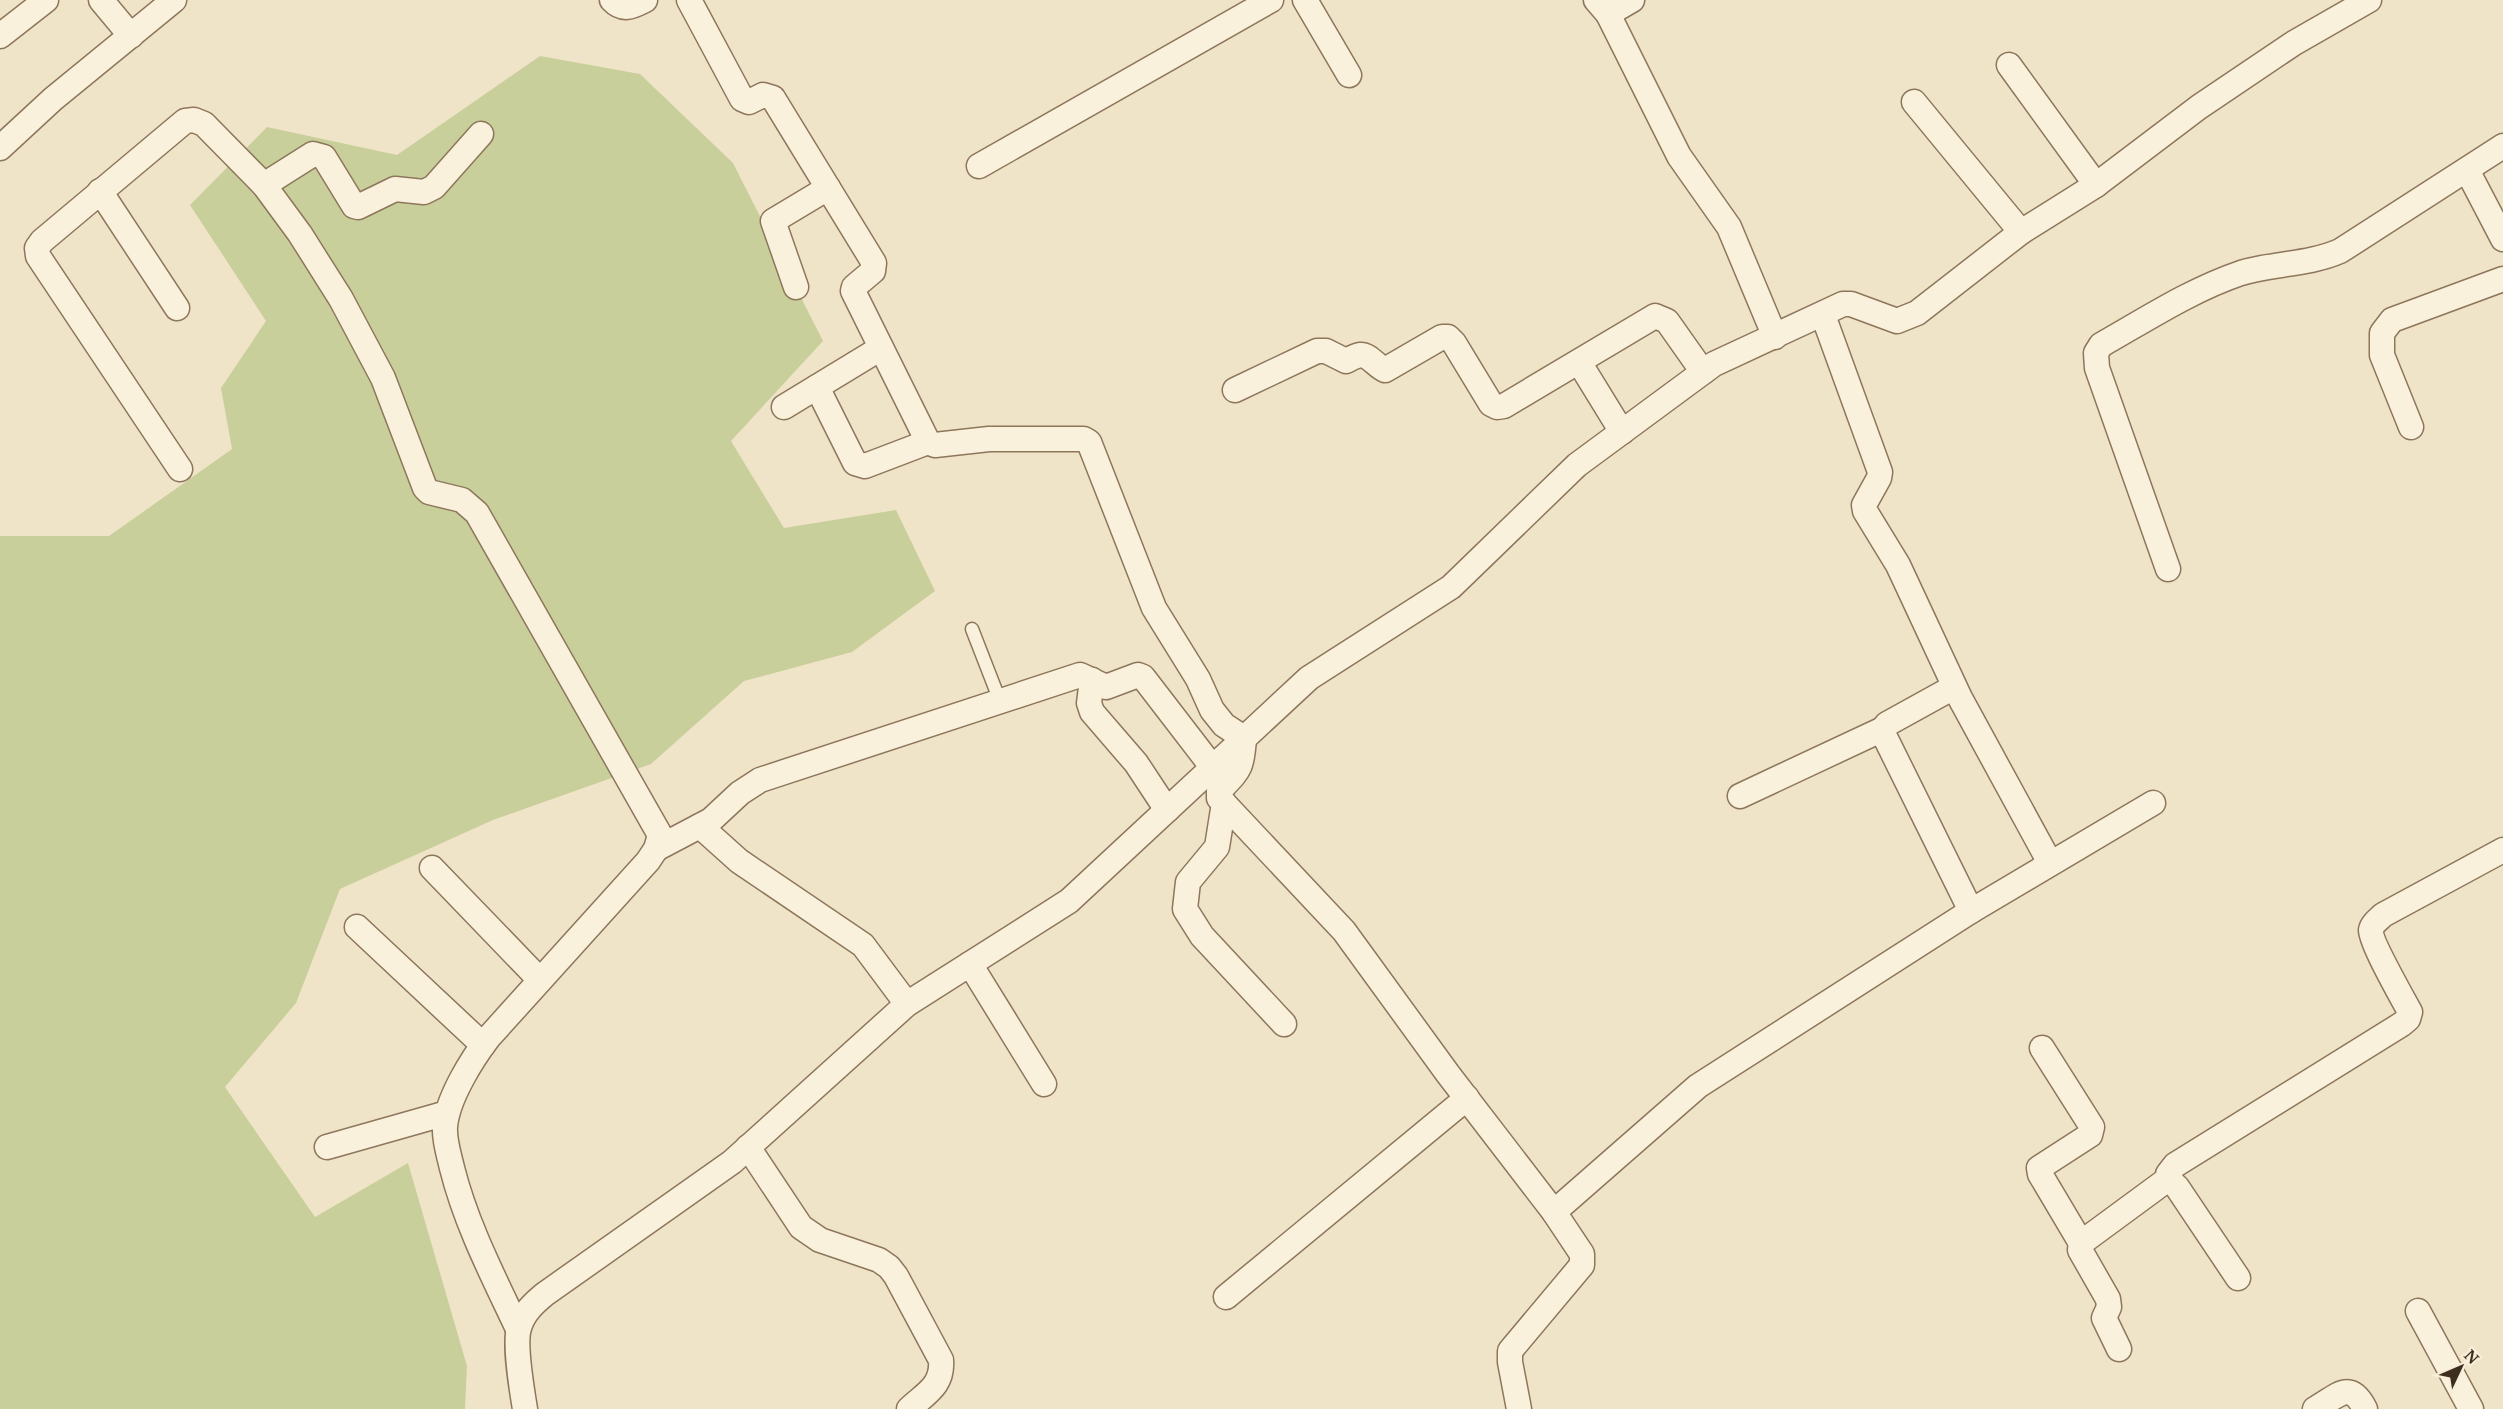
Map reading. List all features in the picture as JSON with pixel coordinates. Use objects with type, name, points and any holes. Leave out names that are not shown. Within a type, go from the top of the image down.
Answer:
[{"type":"street","points":[[0,36],[46,0]]},
{"type":"street","points":[[101,0],[130,36]]},
{"type":"street","points":[[0,148],[53,99],[174,0]]},
{"type":"street","points":[[612,0],[621,7],[629,8],[645,0]]},
{"type":"street","points":[[689,0],[742,99],[749,102],[763,95],[773,98],[874,263],[873,271],[854,286],[853,291],[928,442],[935,445],[989,439],[1084,439],[1089,442],[1154,608],[1198,679],[1212,710],[1224,725],[1244,738]]},
{"type":"street","points":[[979,166],[1271,0]]},
{"type":"street","points":[[1305,0],[1349,75]]},
{"type":"street","points":[[1632,0],[1602,7],[1680,156],[1729,227],[1775,337]]},
{"type":"street","points":[[518,1329],[529,1308],[545,1294],[732,1162],[907,1004],[1069,901],[1309,678],[1451,587],[1577,465],[1714,364],[1843,304],[1851,304],[1897,321],[1917,313],[2021,232],[2096,185],[2199,107],[2294,43],[2369,0]]},
{"type":"street","points":[[2009,65],[2096,185]]},
{"type":"street","points":[[1914,102],[2021,232]]},
{"type":"street","points":[[180,469],[38,256],[37,248],[42,241],[100,191],[185,121],[194,120],[204,124],[264,185],[300,234],[365,342],[396,409],[421,483],[429,492],[462,500],[477,513],[660,835],[656,849],[648,861],[483,1045],[475,1056],[447,1113],[445,1129],[447,1147],[457,1187],[478,1244],[518,1329],[520,1379],[525,1409]]},
{"type":"street","points":[[264,185],[313,154],[324,158],[354,206],[358,207],[395,189],[424,192],[434,187],[481,134]]},
{"type":"street","points":[[2168,568],[2097,368],[2096,353],[2101,345],[2208,285],[2244,272],[2310,261],[2340,251],[2503,146]]},
{"type":"street","points":[[2467,170],[2503,239]]},
{"type":"street","points":[[796,287],[773,221],[828,188]]},
{"type":"street","points":[[100,191],[177,308]]},
{"type":"street","points":[[2411,427],[2382,355],[2382,333],[2392,320],[2503,279]]},
{"type":"street","points":[[1823,315],[1879,467],[1879,478],[1866,501],[1865,511],[1898,565],[1954,687],[2050,863]]},
{"type":"street","points":[[1235,390],[1317,351],[1326,351],[1346,361],[1360,355],[1364,356],[1385,370],[1442,337],[1448,337],[1454,343],[1491,404],[1497,407],[1504,406],[1655,316],[1667,321],[1703,372]]},
{"type":"street","points":[[784,407],[881,348]]},
{"type":"street","points":[[1579,362],[1622,432]]},
{"type":"street","points":[[817,387],[855,463],[859,465],[865,466],[928,442]]},
{"type":"street","points":[[656,849],[700,826],[760,780],[1080,675],[1111,686],[1138,675],[1143,677],[1213,768]]},
{"type":"street","points":[[1092,680],[1089,703],[1092,712],[1136,763],[1167,810]]},
{"type":"street","points":[[1740,796],[1883,729],[1887,724],[1954,687]]},
{"type":"street","points":[[1883,729],[1971,910]]},
{"type":"street","points":[[1244,738],[1239,771],[1219,791],[1219,798],[1344,931],[1554,1212],[1583,1260],[1510,1351],[1519,1409]]},
{"type":"street","points":[[1554,1212],[1698,1086],[1971,910],[2153,802]]},
{"type":"street","points":[[1224,803],[1217,847],[1188,882],[1185,909],[1202,936],[1284,1024]]},
{"type":"street","points":[[700,826],[739,861],[863,945],[907,1004]]},
{"type":"street","points":[[2081,1242],[2168,1179],[2168,1174],[2175,1165],[2408,1019],[2410,1012],[2370,932],[2372,926],[2383,915],[2503,850]]},
{"type":"street","points":[[432,868],[540,980]]},
{"type":"street","points":[[357,927],[483,1045]]},
{"type":"street","points":[[970,963],[1044,1084]]},
{"type":"street","points":[[2042,1048],[2092,1127],[2090,1135],[2039,1168],[2040,1174],[2081,1242],[2080,1250],[2108,1299],[2109,1307],[2104,1318],[2119,1349]]},
{"type":"street","points":[[1226,1297],[1467,1098]]},
{"type":"street","points":[[327,1147],[447,1113]]},
{"type":"street","points":[[748,1147],[801,1227],[820,1240],[879,1260],[896,1276],[941,1360],[942,1373],[937,1384],[909,1409]]},
{"type":"street","points":[[2168,1179],[2177,1187],[2238,1278]]},
{"type":"street","points":[[2418,1311],[2471,1409]]},
{"type":"street","points":[[2315,1409],[2346,1391],[2353,1392],[2359,1397],[2365,1409]]},
{"type":"lane","points":[[972,629],[1000,701]]},
{"type":"green space","points":[[540,56],[640,74],[733,163],[823,341],[731,441],[784,528],[896,510],[935,591],[852,652],[744,681],[651,764],[493,820],[340,889],[296,1003],[225,1087],[315,1217],[408,1163],[467,1366],[465,1409],[0,1409],[0,536],[109,536],[232,449],[221,388],[266,321],[190,205],[267,127],[397,155]]}]
